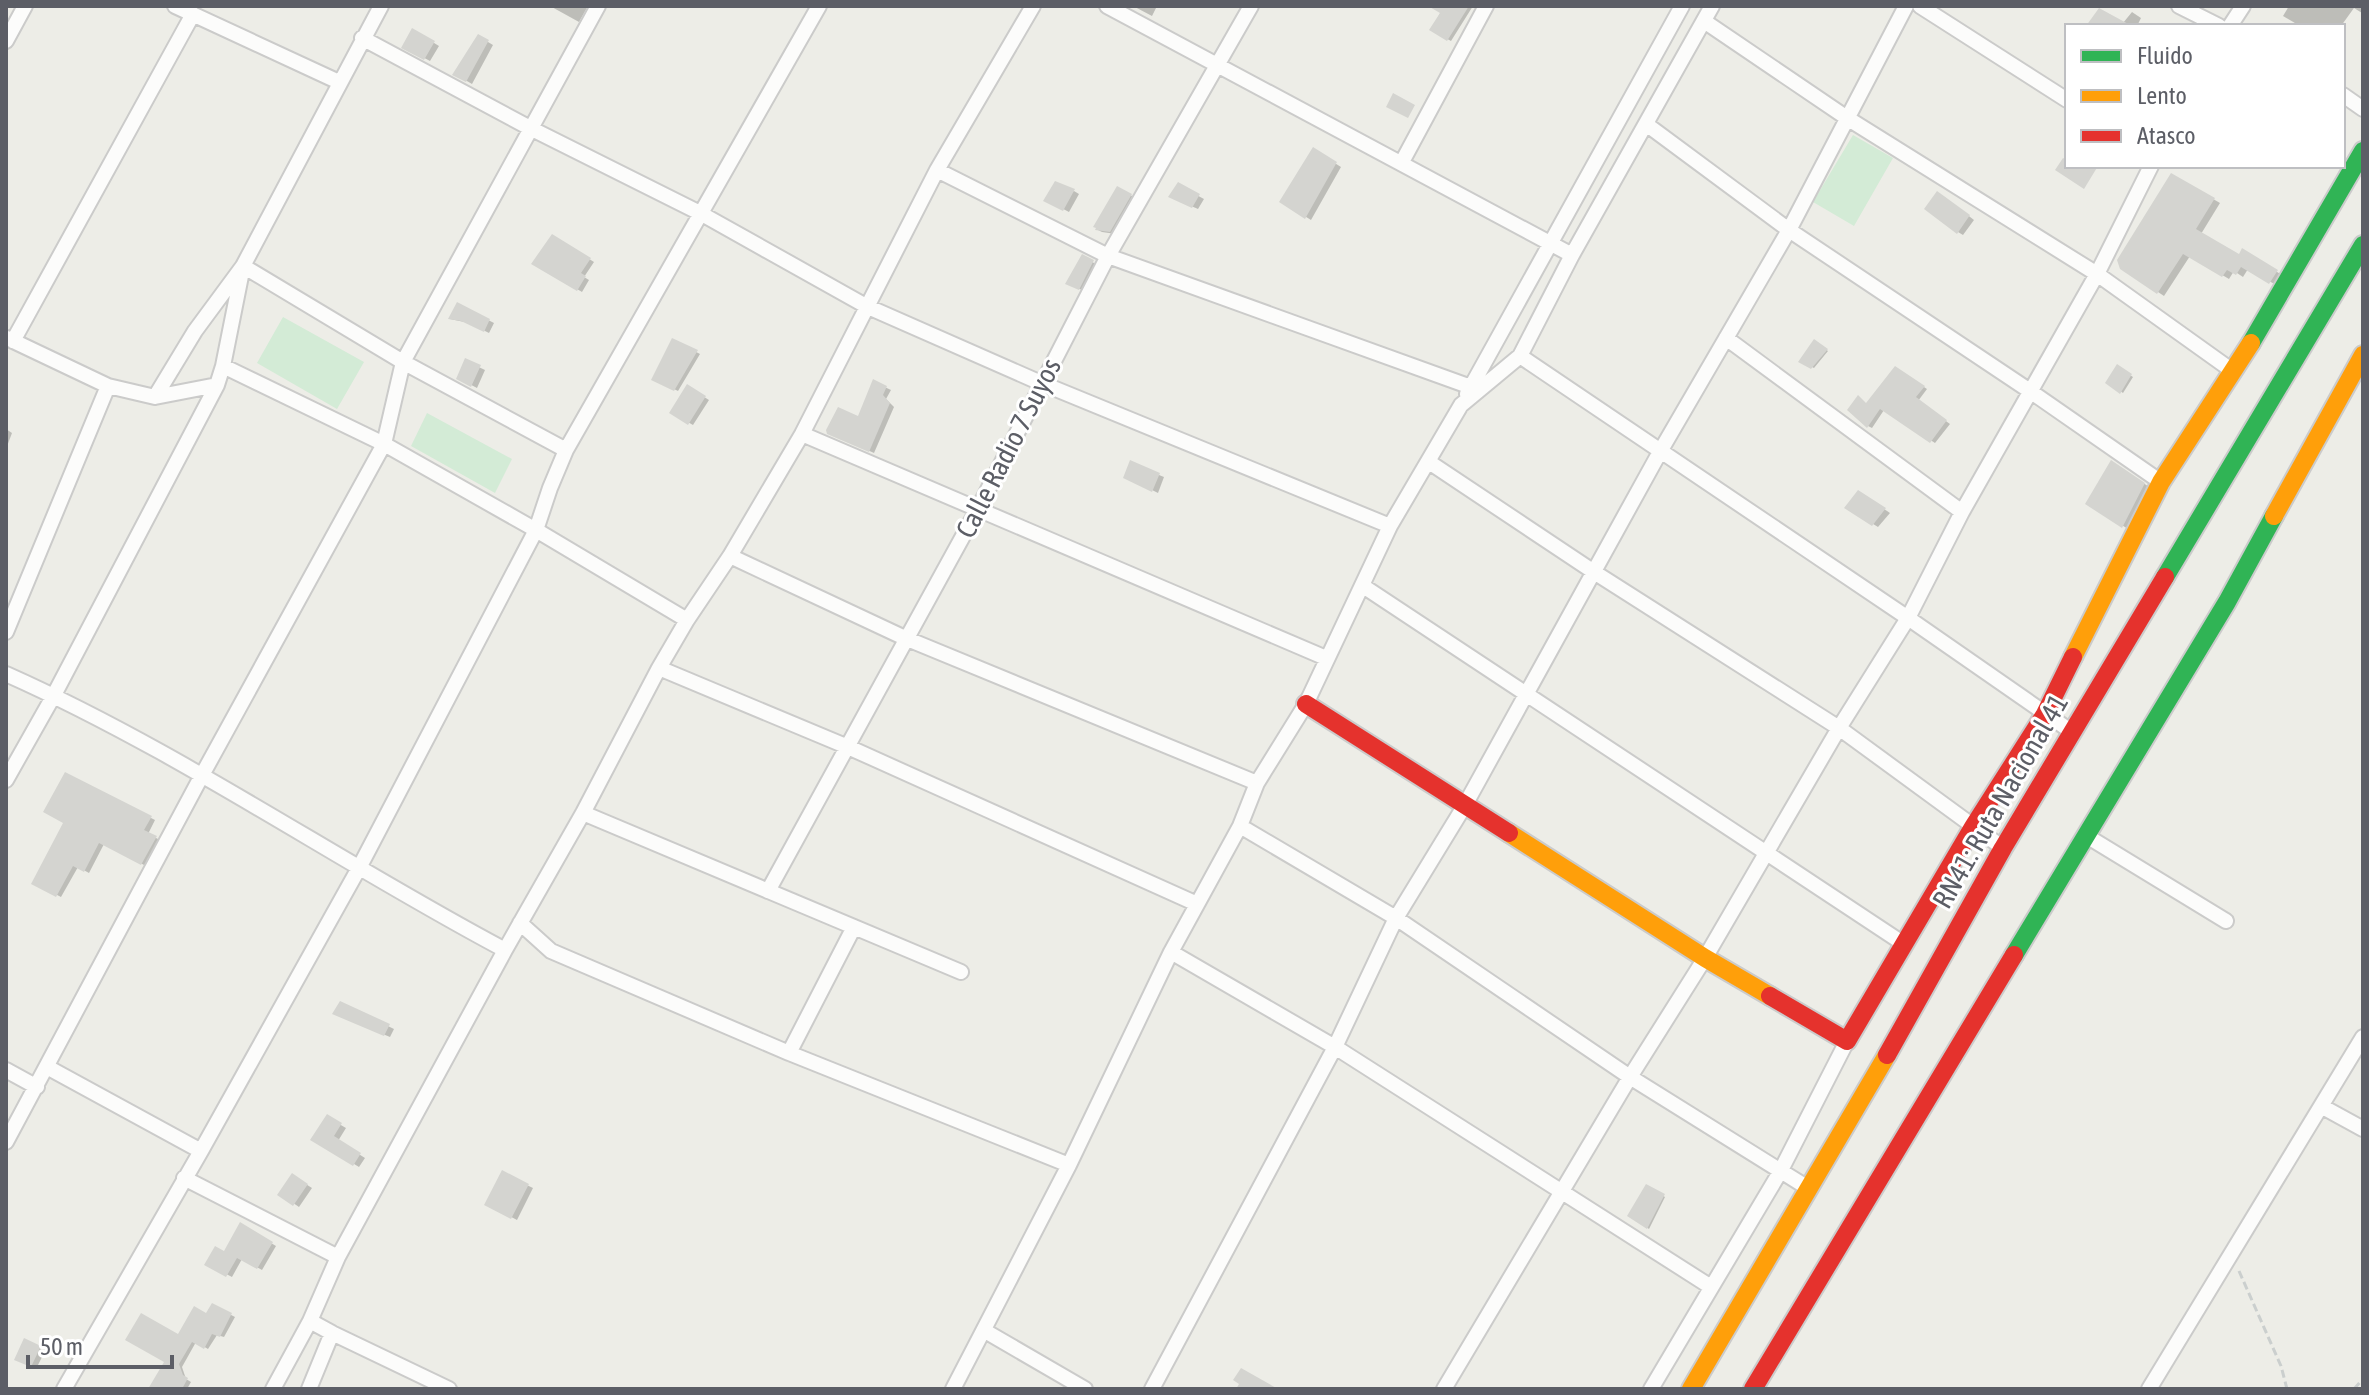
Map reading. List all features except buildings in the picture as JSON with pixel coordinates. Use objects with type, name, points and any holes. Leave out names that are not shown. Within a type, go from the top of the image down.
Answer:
[{"type":"main road","points":[[1306,704],[1705,958],[1847,1041],[1973,827],[2045,714],[2161,482],[2234,372],[2363,151]]},
{"type":"main road","name":"RN41: Ruta Nacional 41","points":[[1691,1389],[1922,994],[2003,848],[2363,245]]},
{"type":"main road","points":[[1753,1389],[2227,602],[2363,355]]},
{"type":"street","points":[[6,41],[25,6]]},
{"type":"street","points":[[175,6],[339,82]]},
{"type":"street","points":[[155,397],[195,331],[243,266],[381,6]]},
{"type":"street","points":[[6,1142],[384,444],[403,362],[598,6]]},
{"type":"street","points":[[64,1389],[359,868],[536,530],[566,450],[819,6]]},
{"type":"street","points":[[273,1389],[310,1321],[338,1257],[583,813],[659,668],[802,434],[937,170],[1033,6]]},
{"type":"street","points":[[1107,6],[1572,255]]},
{"type":"street","name":"Calle Radio 7 Suyos","points":[[768,891],[979,507],[1108,256],[1251,6]]},
{"type":"street","points":[[1402,162],[1486,6]]},
{"type":"street","points":[[953,1389],[1069,1165],[1171,952],[1240,826],[1257,783],[1306,704],[1390,526],[1429,462],[1682,6]]},
{"type":"street","points":[[1461,405],[1520,356],[1572,255],[1712,6]]},
{"type":"street","points":[[1152,1389],[1335,1047],[1396,918],[1465,805],[1661,450],[1789,230],[1906,6]]},
{"type":"street","points":[[1920,6],[2065,99]]},
{"type":"street","points":[[2179,6],[2215,24]]},
{"type":"street","points":[[2231,24],[2243,6]]},
{"type":"street","points":[[193,14],[10,339],[108,386],[155,397],[217,385]]},
{"type":"street","points":[[1704,21],[1847,118],[2097,274],[2234,372]]},
{"type":"street","points":[[362,38],[530,128],[700,213],[866,306],[1041,383],[1390,526]]},
{"type":"street","points":[[2345,96],[2363,109]]},
{"type":"street","points":[[1646,124],[1789,230],[2161,482]]},
{"type":"street","points":[[1444,1389],[1908,618],[1962,512],[2097,274],[2150,168]]},
{"type":"street","points":[[937,170],[1108,256],[1471,387]]},
{"type":"street","points":[[243,266],[403,362],[566,450]]},
{"type":"street","points":[[6,780],[217,385],[243,266]]},
{"type":"street","points":[[1726,338],[1962,512]]},
{"type":"street","points":[[1520,356],[2072,732]]},
{"type":"street","points":[[223,366],[384,444],[687,620]]},
{"type":"street","points":[[6,632],[108,386]]},
{"type":"street","points":[[802,434],[979,507],[1326,658]]},
{"type":"street","points":[[1429,462],[1594,572],[1839,728],[2003,848]]},
{"type":"street","points":[[730,556],[905,638],[1257,783]]},
{"type":"street","points":[[1363,586],[1904,944]]},
{"type":"street","points":[[659,668],[848,747],[1197,904]]},
{"type":"street","points":[[6,674],[54,695],[505,950]]},
{"type":"street","points":[[583,813],[961,972]]},
{"type":"street","points":[[1240,826],[1396,918],[1630,1077],[1808,1188]]},
{"type":"street","points":[[2085,835],[2226,921]]},
{"type":"street","points":[[520,923],[551,951],[789,1053],[1069,1165]]},
{"type":"street","points":[[789,1053],[854,927]]},
{"type":"street","points":[[1171,952],[1335,1047],[1711,1287]]},
{"type":"street","points":[[2149,1389],[2363,1037]]},
{"type":"street","points":[[1651,1389],[1780,1172],[1847,1041]]},
{"type":"street","points":[[47,1067],[201,1151]]},
{"type":"street","points":[[6,1070],[37,1087]]},
{"type":"street","points":[[2321,1106],[2363,1129]]},
{"type":"street","points":[[184,1178],[338,1257]]},
{"type":"street","points":[[310,1321],[449,1389]]},
{"type":"street","points":[[985,1331],[1085,1389]]},
{"type":"street","points":[[309,1389],[332,1333]]},
{"type":"path","points":[[2232,1253],[2281,1366],[2287,1389]]},
{"type":"path","points":[[2354,1389],[2363,1379]]},
{"type":"green space","points":[[1853,135],[1893,158],[1854,226],[1813,202]]},
{"type":"green space","points":[[283,317],[364,362],[337,409],[257,363]]},
{"type":"green space","points":[[427,413],[512,459],[495,493],[411,446]]},
{"type":"traffic: fast","points":[[2251,343],[2363,151]]},
{"type":"traffic: fast","points":[[2165,577],[2363,245]]},
{"type":"traffic: fast","points":[[2014,955],[2227,602],[2274,516]]},
{"type":"traffic: slow","points":[[2073,657],[2161,482],[2251,343]]},
{"type":"traffic: slow","points":[[2274,516],[2363,355]]},
{"type":"traffic: slow","points":[[1509,833],[1770,996]]},
{"type":"traffic: slow","points":[[1691,1389],[1887,1055]]},
{"type":"traffic: jam","points":[[1887,1055],[2003,848],[2165,577]]},
{"type":"traffic: jam","points":[[1770,996],[1847,1041],[1973,827],[2045,714],[2073,657]]},
{"type":"traffic: jam","points":[[1306,704],[1509,833]]},
{"type":"traffic: jam","points":[[1753,1389],[2014,955]]}]
